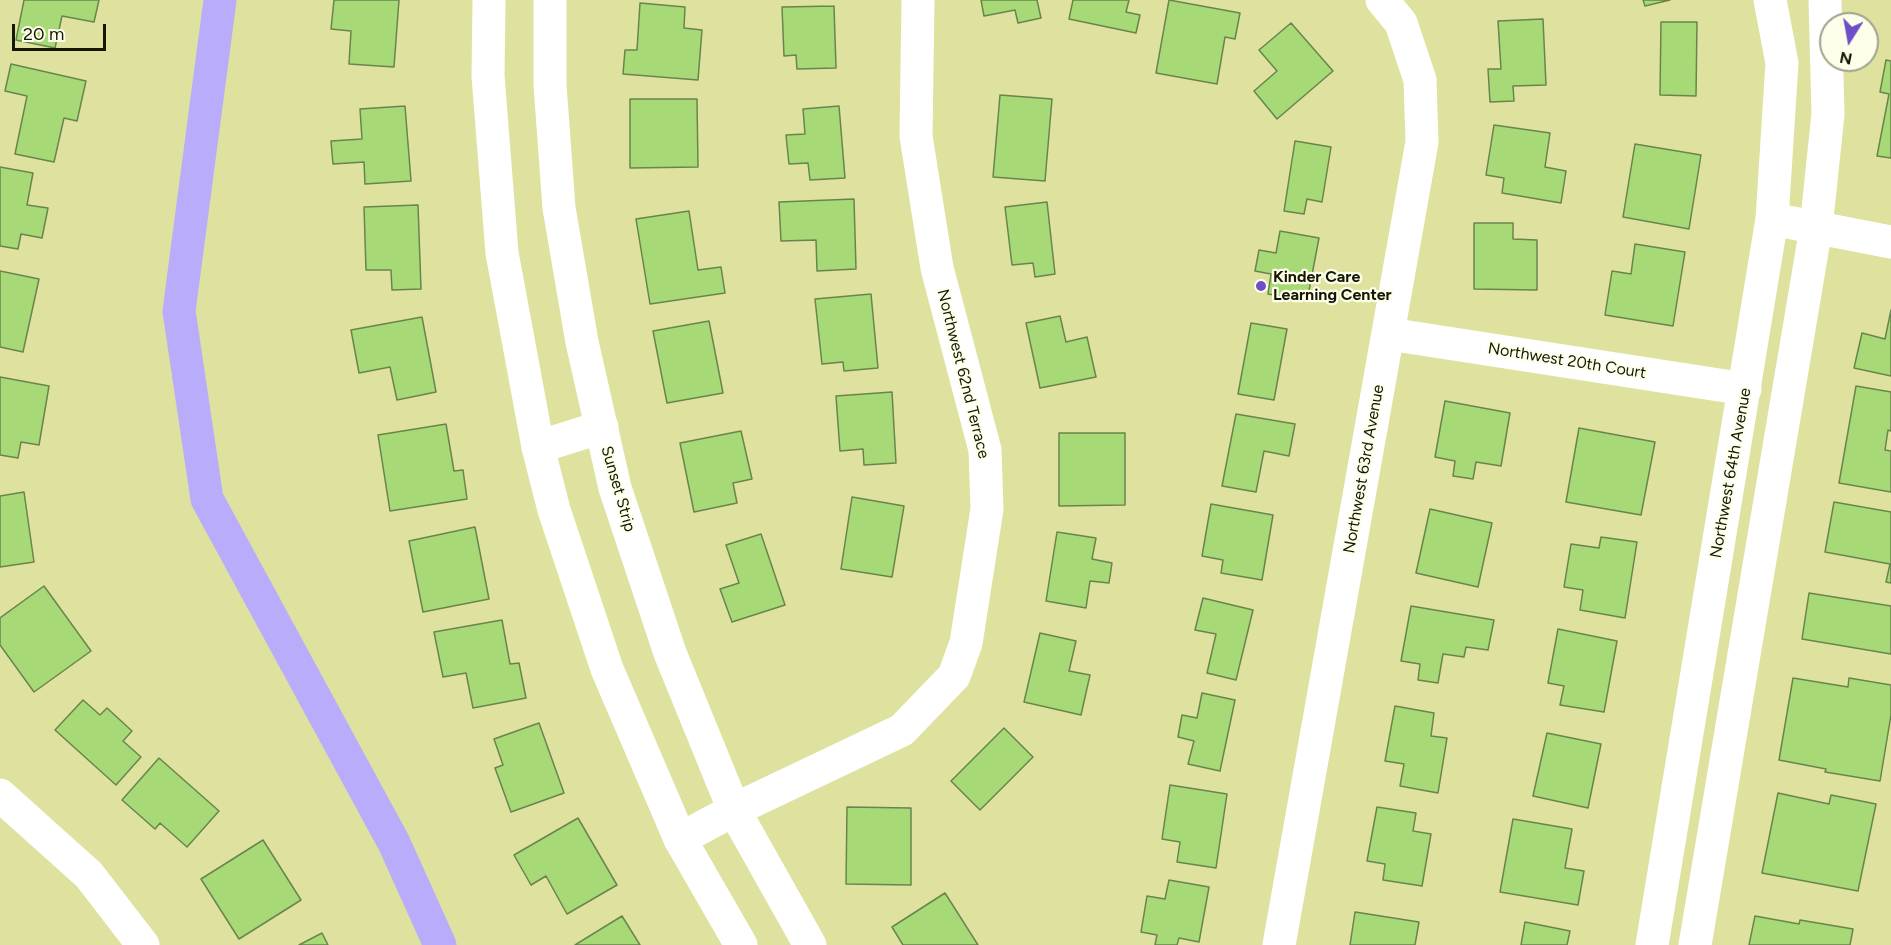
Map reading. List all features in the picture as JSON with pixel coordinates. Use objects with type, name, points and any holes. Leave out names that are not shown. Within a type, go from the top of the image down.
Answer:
[{"type":"street","points":[[489,0],[488,76],[502,253],[538,447],[554,510],[607,669],[680,839],[741,945]]},
{"type":"street","name":"Sunset Strip","points":[[549,0],[550,84],[559,208],[582,342],[615,488],[670,653],[734,810],[810,945]]},
{"type":"street","name":"Northwest 62nd Terrace","points":[[680,839],[734,810],[902,730],[954,676],[966,643],[987,509],[985,450],[937,268],[916,136],[918,0]]},
{"type":"street","name":"Northwest 63rd Avenue","points":[[1279,945],[1422,142],[1420,80],[1401,23],[1382,0]]},
{"type":"street","name":"Northwest 64th Avenue","points":[[1652,945],[1772,219],[1782,63],[1770,0]]},
{"type":"street","points":[[1695,945],[1816,228],[1828,114],[1825,0]]},
{"type":"street","points":[[1772,219],[1891,242]]},
{"type":"street","name":"Northwest 20th Court","points":[[1389,334],[1745,389]]},
{"type":"street","points":[[538,447],[602,427]]},
{"type":"street","points":[[0,795],[89,875],[143,945]]},
{"type":"building","points":[[24,0],[99,0],[94,22],[62,16],[55,48],[16,40]]},
{"type":"building","points":[[334,0],[399,0],[394,67],[349,64],[351,31],[331,29]]},
{"type":"building","points":[[981,0],[1037,0],[1041,18],[1018,23],[1015,10],[984,16]]},
{"type":"building","points":[[1073,0],[1129,0],[1126,12],[1140,15],[1136,33],[1069,19]]},
{"type":"building","points":[[1169,0],[1240,13],[1235,39],[1225,37],[1217,84],[1156,73]]},
{"type":"building","points":[[1643,0],[1670,0],[1645,6]]},
{"type":"building","points":[[640,3],[685,7],[684,28],[702,30],[698,80],[623,74],[625,50],[637,50]]},
{"type":"building","points":[[834,6],[836,68],[797,69],[796,55],[784,56],[782,7]]},
{"type":"building","points":[[1543,19],[1546,85],[1513,86],[1514,101],[1490,102],[1488,69],[1501,69],[1498,21]]},
{"type":"building","points":[[1661,22],[1697,22],[1696,96],[1660,95]]},
{"type":"building","points":[[1291,23],[1333,71],[1277,119],[1254,91],[1277,71],[1259,50]]},
{"type":"building","points":[[1886,60],[1891,61],[1891,158],[1877,156],[1889,94],[1880,92]]},
{"type":"building","points":[[11,64],[86,81],[77,121],[64,118],[54,162],[15,154],[27,96],[5,91]]},
{"type":"building","points":[[1000,95],[1052,99],[1045,181],[993,177]]},
{"type":"building","points":[[630,99],[697,99],[698,167],[630,168]]},
{"type":"building","points":[[405,106],[411,181],[365,184],[364,162],[333,164],[331,141],[362,139],[360,109]]},
{"type":"building","points":[[839,106],[845,178],[810,180],[808,163],[789,164],[786,135],[805,134],[803,109]]},
{"type":"building","points":[[1494,125],[1550,133],[1545,167],[1566,171],[1561,203],[1502,193],[1504,178],[1486,175]]},
{"type":"building","points":[[1295,141],[1331,147],[1322,202],[1307,199],[1304,214],[1284,211]]},
{"type":"building","points":[[1635,144],[1701,155],[1689,229],[1623,217]]},
{"type":"building","points":[[0,167],[33,173],[27,205],[48,208],[42,238],[21,234],[18,249],[0,246]]},
{"type":"building","points":[[854,199],[856,269],[817,271],[816,240],[781,241],[779,202]]},
{"type":"building","points":[[1047,202],[1055,274],[1035,277],[1033,263],[1012,265],[1005,207]]},
{"type":"building","points":[[418,205],[421,289],[392,290],[391,270],[366,270],[364,207]]},
{"type":"building","points":[[689,211],[698,270],[721,267],[725,293],[650,304],[636,219]]},
{"type":"building","points":[[1474,223],[1513,223],[1513,239],[1537,240],[1537,290],[1474,289]]},
{"type":"building","points":[[1280,231],[1319,238],[1307,301],[1268,294],[1271,274],[1255,271],[1259,250],[1276,253]]},
{"type":"building","points":[[1635,244],[1685,252],[1673,326],[1605,315],[1612,271],[1631,274]]},
{"type":"building","points":[[0,271],[39,279],[23,352],[0,347]]},
{"type":"building","points":[[871,294],[878,368],[844,371],[843,362],[822,364],[815,299]]},
{"type":"building","points":[[1891,310],[1891,376],[1854,368],[1862,333],[1885,339]]},
{"type":"building","points":[[1060,316],[1066,342],[1087,337],[1096,377],[1040,388],[1026,323]]},
{"type":"building","points":[[422,317],[436,392],[397,400],[390,367],[359,373],[351,330]]},
{"type":"building","points":[[709,321],[723,393],[667,403],[653,331]]},
{"type":"building","points":[[1251,323],[1287,329],[1274,400],[1238,394]]},
{"type":"building","points":[[0,377],[49,386],[39,445],[21,442],[18,458],[0,455]]},
{"type":"building","points":[[1856,386],[1891,392],[1891,431],[1888,430],[1885,450],[1891,451],[1891,492],[1839,483]]},
{"type":"building","points":[[892,392],[896,463],[864,465],[863,449],[840,451],[836,396]]},
{"type":"building","points":[[1445,401],[1510,413],[1501,466],[1476,462],[1473,479],[1453,476],[1455,461],[1435,457]]},
{"type":"building","points":[[1236,414],[1295,424],[1289,456],[1264,451],[1256,492],[1222,486]]},
{"type":"building","points":[[446,424],[454,471],[463,470],[467,499],[390,511],[378,435]]},
{"type":"building","points":[[1579,428],[1655,442],[1641,515],[1566,502]]},
{"type":"building","points":[[741,431],[752,479],[733,483],[737,503],[694,512],[680,443]]},
{"type":"building","points":[[1059,433],[1125,433],[1125,505],[1059,506]]},
{"type":"building","points":[[24,492],[34,562],[0,567],[0,496]]},
{"type":"building","points":[[852,497],[904,506],[892,577],[841,569]]},
{"type":"building","points":[[1834,502],[1891,512],[1891,583],[1886,582],[1890,564],[1825,552]]},
{"type":"building","points":[[1211,504],[1273,515],[1262,580],[1221,573],[1223,560],[1202,556]]},
{"type":"building","points":[[1430,509],[1492,523],[1478,587],[1416,573]]},
{"type":"building","points":[[475,527],[489,599],[423,612],[409,541]]},
{"type":"building","points":[[1057,532],[1096,538],[1092,559],[1112,563],[1109,583],[1090,581],[1086,608],[1046,601]]},
{"type":"building","points":[[761,534],[785,605],[732,622],[720,589],[739,583],[726,545]]},
{"type":"building","points":[[1601,537],[1637,542],[1625,618],[1580,610],[1583,590],[1564,587],[1571,544],[1599,548]]},
{"type":"building","points":[[44,586],[91,651],[34,692],[0,645],[0,618]]},
{"type":"building","points":[[1809,593],[1891,606],[1891,654],[1802,639]]},
{"type":"building","points":[[1203,598],[1253,610],[1236,680],[1207,673],[1216,634],[1195,630]]},
{"type":"building","points":[[1411,606],[1494,620],[1488,650],[1466,647],[1464,657],[1443,654],[1438,683],[1418,680],[1420,664],[1401,661]]},
{"type":"building","points":[[502,620],[510,664],[519,663],[526,698],[473,708],[466,673],[443,677],[434,632]]},
{"type":"building","points":[[1558,629],[1617,641],[1604,712],[1560,705],[1564,686],[1548,683]]},
{"type":"building","points":[[1040,633],[1076,641],[1069,671],[1090,675],[1081,715],[1024,702]]},
{"type":"building","points":[[1793,678],[1848,687],[1849,678],[1891,685],[1891,715],[1880,781],[1825,772],[1826,769],[1779,760]]},
{"type":"building","points":[[1202,693],[1235,700],[1220,771],[1188,764],[1194,741],[1178,737],[1182,715],[1197,718]]},
{"type":"building","points":[[83,700],[100,715],[107,708],[132,731],[123,741],[141,757],[116,785],[55,730]]},
{"type":"building","points":[[1395,706],[1434,713],[1431,736],[1447,738],[1438,793],[1400,786],[1404,764],[1385,761]]},
{"type":"building","points":[[539,723],[564,793],[511,812],[495,768],[503,765],[494,739]]},
{"type":"building","points":[[1004,728],[1033,757],[980,810],[951,781]]},
{"type":"building","points":[[1547,733],[1601,744],[1588,808],[1533,796]]},
{"type":"building","points":[[159,758],[219,811],[187,847],[160,823],[155,829],[122,800]]},
{"type":"building","points":[[1170,785],[1227,794],[1216,868],[1177,862],[1180,842],[1162,839]]},
{"type":"building","points":[[1778,793],[1829,804],[1831,795],[1876,804],[1858,891],[1762,873]]},
{"type":"building","points":[[847,807],[911,808],[911,885],[846,884]]},
{"type":"building","points":[[1377,807],[1416,813],[1413,831],[1431,834],[1422,886],[1383,880],[1385,864],[1367,861]]},
{"type":"building","points":[[578,818],[617,885],[567,914],[546,876],[531,885],[514,855]]},
{"type":"building","points":[[1513,819],[1572,829],[1565,868],[1584,871],[1578,905],[1500,892]]},
{"type":"building","points":[[263,840],[301,900],[239,939],[201,879]]},
{"type":"building","points":[[1169,880],[1209,887],[1199,942],[1179,938],[1177,945],[1155,945],[1157,935],[1141,932],[1147,896],[1165,899]]},
{"type":"building","points":[[945,893],[978,945],[903,945],[892,927]]},
{"type":"building","points":[[1355,912],[1419,922],[1415,945],[1350,945]]},
{"type":"building","points":[[622,916],[640,945],[575,945]]},
{"type":"building","points":[[1755,916],[1799,924],[1800,920],[1853,929],[1850,945],[1749,945]]},
{"type":"building","points":[[1525,922],[1570,931],[1567,945],[1521,945]]},
{"type":"building","points":[[322,933],[328,945],[299,945]]},
{"type":"waterway","points":[[220,0],[179,311],[207,499],[394,843],[440,945]]},
{"type":"place","name":"Kinder Care Learning Center","points":[[1261,286]]}]
